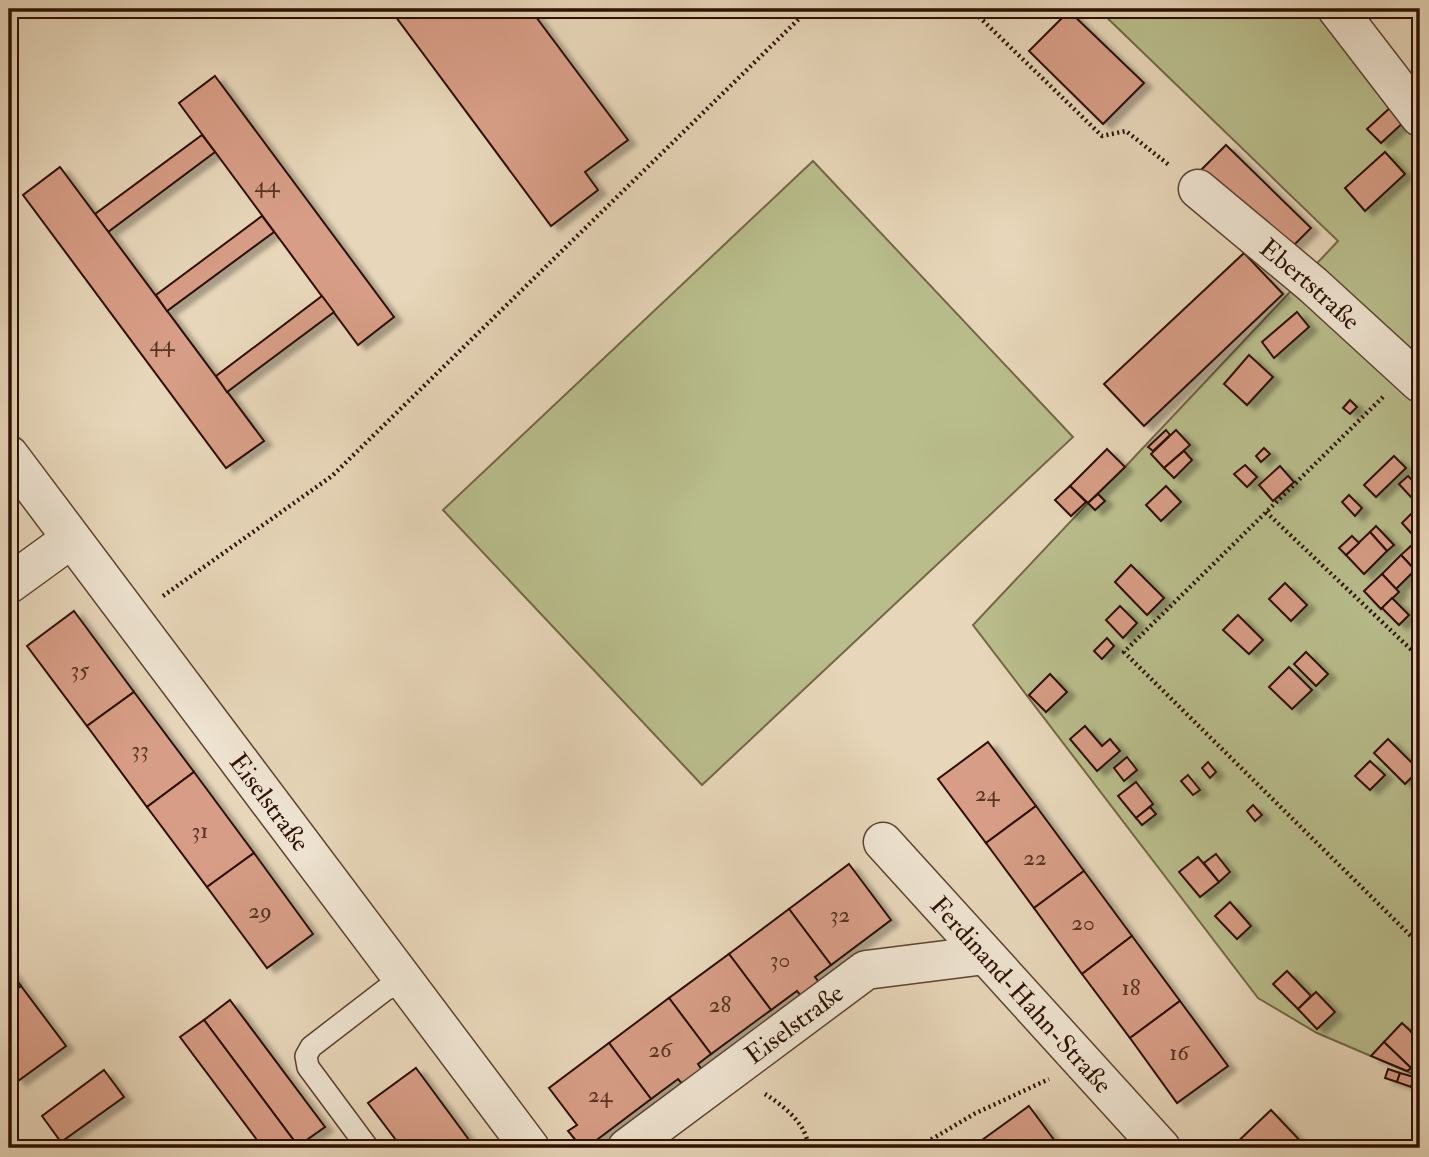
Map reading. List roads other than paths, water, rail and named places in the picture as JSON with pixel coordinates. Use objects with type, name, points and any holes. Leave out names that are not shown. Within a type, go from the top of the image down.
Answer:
[{"type":"street","points":[[1337,9],[1420,117]]},
{"type":"street","name":"Ebertstraße","points":[[1198,188],[1313,285],[1414,377]]},
{"type":"street","name":"Eiselstraße","points":[[9,455],[530,1148]]},
{"type":"street","points":[[9,584],[71,539]]},
{"type":"street","name":"Ferdinand-Hahn-Straße","points":[[883,842],[1161,1148]]},
{"type":"street","name":"Eiselstraße","points":[[627,1148],[866,970],[985,956]]},
{"type":"lane","points":[[368,1148],[307,1067],[306,1056],[311,1046],[344,1020],[385,990],[404,981]]}]
